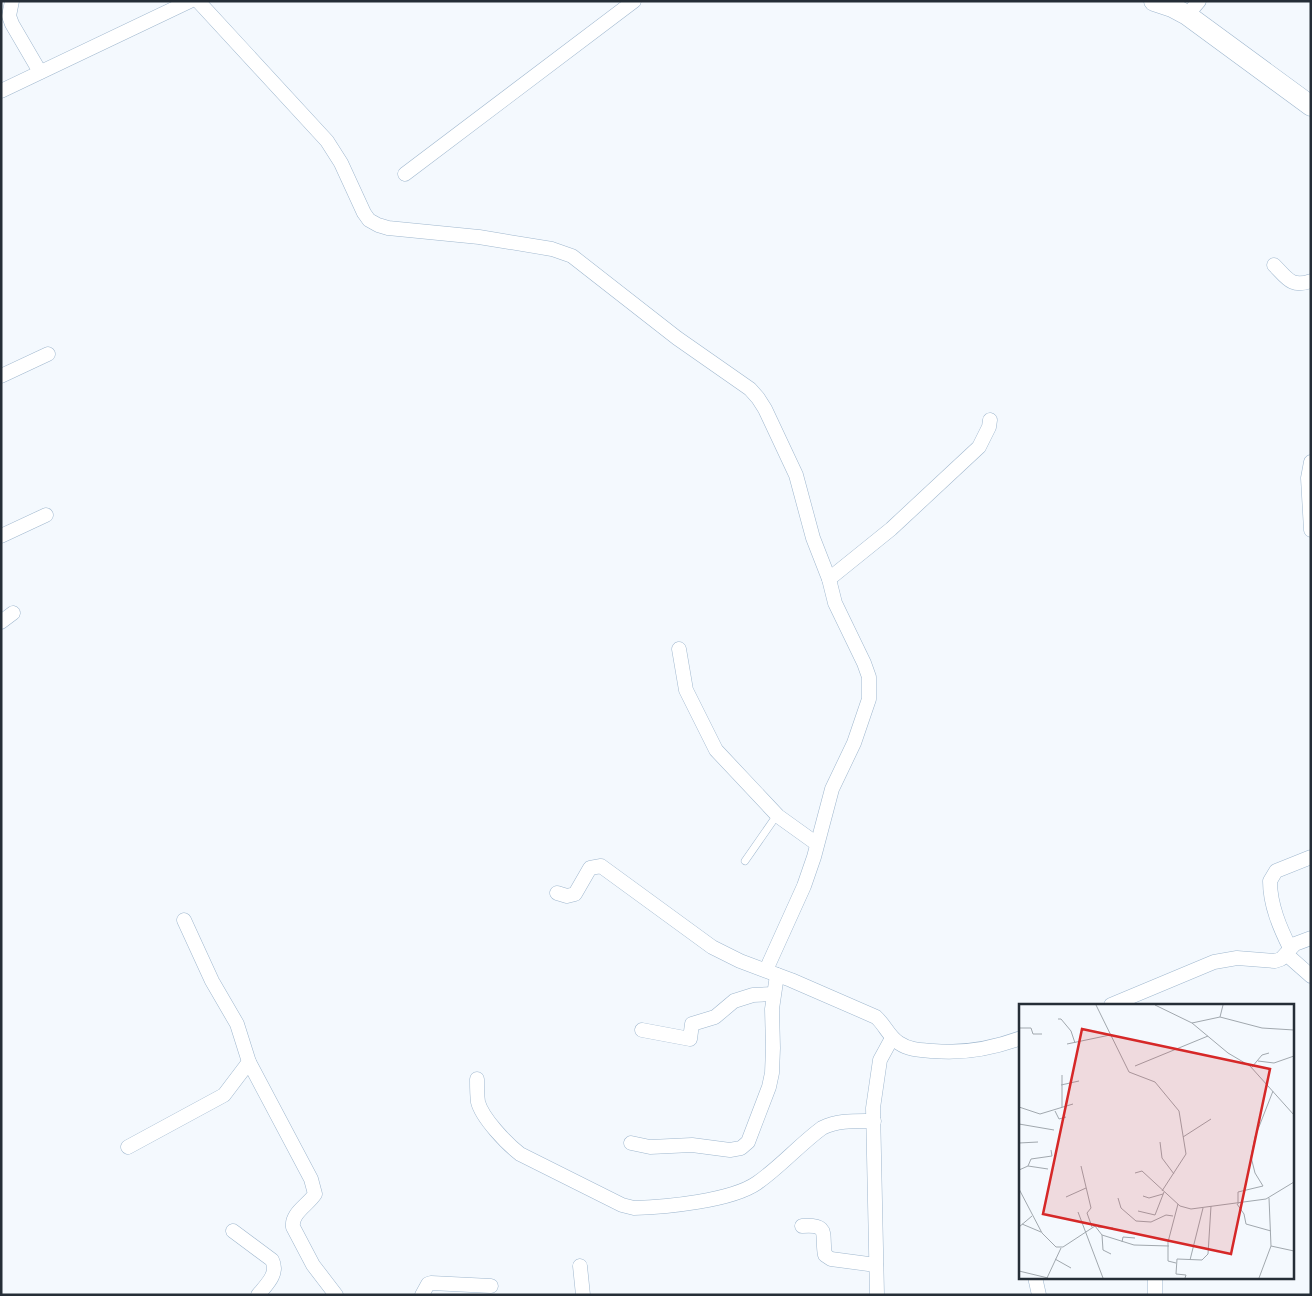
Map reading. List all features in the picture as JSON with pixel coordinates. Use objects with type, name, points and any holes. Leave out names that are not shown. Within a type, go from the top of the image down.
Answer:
[{"type":"street","points":[[12,1],[9,16],[12,24],[40,72]]},
{"type":"street","points":[[1,91],[190,1]]},
{"type":"street","points":[[198,1],[327,141],[341,163],[358,203],[370,220],[388,228],[480,237],[552,249],[572,256],[676,338],[750,389],[765,409],[796,475],[813,538],[829,579],[835,603],[869,676],[869,699],[854,743],[832,789],[804,886],[771,972],[773,994],[772,1073],[769,1087],[748,1142],[741,1148],[730,1150],[692,1146],[650,1147],[631,1142]]},
{"type":"street","points":[[405,174],[634,1]]},
{"type":"street","points":[[1154,1],[1172,7],[1193,8],[1311,106]]},
{"type":"street","points":[[1274,266],[1290,282],[1296,284],[1311,281]]},
{"type":"street","points":[[1,376],[48,354]]},
{"type":"street","points":[[829,579],[891,529],[979,447],[989,427],[990,420]]},
{"type":"street","points":[[1311,462],[1308,478],[1311,530]]},
{"type":"street","points":[[1,536],[46,515]]},
{"type":"street","points":[[679,649],[686,690],[716,750],[777,815],[817,844]]},
{"type":"street","points":[[1311,857],[1276,871],[1270,881],[1272,901],[1288,951],[1311,976]]},
{"type":"street","points":[[557,893],[567,896],[575,894],[590,868],[601,866],[712,946],[740,961],[771,972],[876,1017],[882,1022],[892,1038],[914,1050],[949,1053],[986,1050],[1019,1039]]},
{"type":"street","points":[[184,920],[212,981],[237,1024],[249,1062],[314,1187],[315,1194],[295,1215],[292,1221],[293,1227],[313,1265],[336,1295]]},
{"type":"street","points":[[1113,1004],[1214,962],[1237,958],[1274,961],[1281,959],[1295,944],[1311,938]]},
{"type":"street","points":[[642,1030],[690,1040],[692,1024],[715,1017],[734,1001],[753,995],[773,994]]},
{"type":"street","points":[[877,1295],[875,1092],[880,1060],[892,1038]]},
{"type":"street","points":[[128,1147],[224,1095],[249,1062]]},
{"type":"street","points":[[477,1079],[478,1103],[482,1112],[510,1147],[520,1154],[622,1205],[634,1208],[716,1199],[730,1195],[755,1184],[822,1128],[831,1123],[841,1121],[874,1121]]},
{"type":"street","points":[[802,1226],[812,1225],[821,1228],[824,1232],[825,1255],[831,1259],[876,1265]]},
{"type":"street","points":[[233,1231],[272,1260],[274,1264],[274,1272],[258,1295]]},
{"type":"street","points":[[580,1266],[583,1295]]},
{"type":"street","points":[[1036,1278],[1038,1295]]},
{"type":"street","points":[[1155,1278],[1155,1295]]},
{"type":"street","points":[[422,1295],[428,1284],[431,1283],[491,1286]]},
{"type":"lane","points":[[745,861],[777,815]]}]
